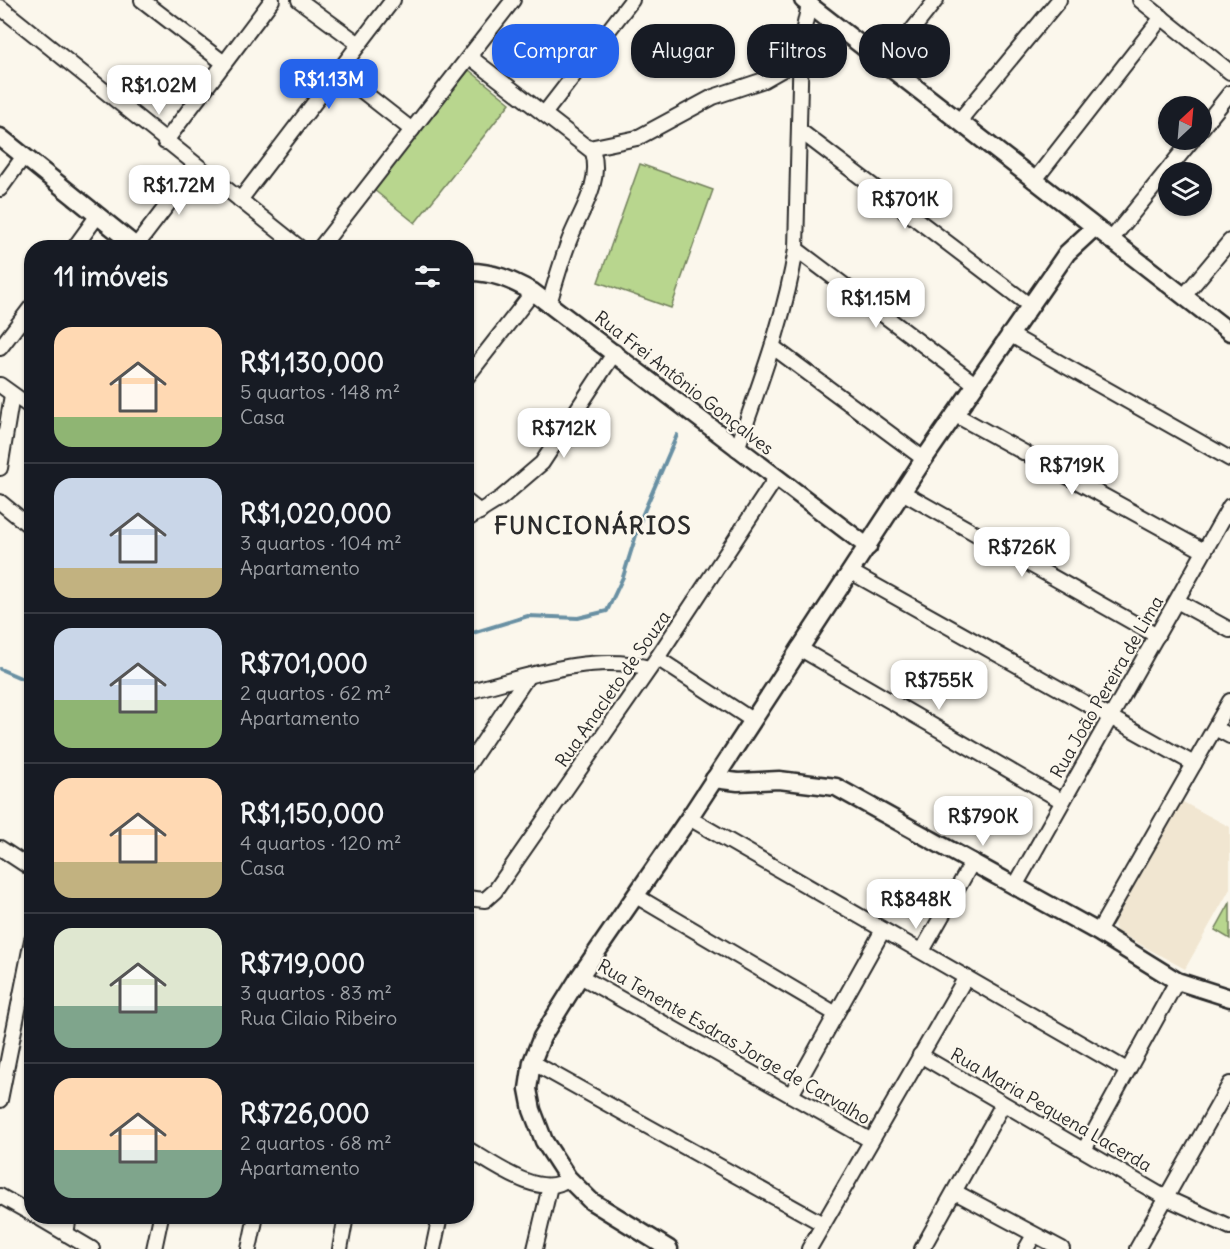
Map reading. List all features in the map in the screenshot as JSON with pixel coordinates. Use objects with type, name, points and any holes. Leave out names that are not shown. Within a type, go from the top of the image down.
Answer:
[{"type":"street","points":[[165,142],[272,0]]},
{"type":"street","points":[[299,0],[359,44]]},
{"type":"street","points":[[240,200],[393,0]]},
{"type":"street","points":[[326,240],[513,0]]},
{"type":"street","points":[[544,114],[632,0]]},
{"type":"street","points":[[917,24],[936,0]]},
{"type":"street","points":[[959,121],[1059,0]]},
{"type":"street","points":[[1140,0],[1230,72]]},
{"type":"street","points":[[146,1],[224,63]]},
{"type":"street","points":[[807,1],[859,42]]},
{"type":"street","points":[[805,24],[807,1]]},
{"type":"street","points":[[0,7],[165,142],[290,240]]},
{"type":"street","points":[[1034,181],[1162,17]]},
{"type":"street","points":[[470,57],[589,148],[596,163],[592,191],[569,239],[549,304]]},
{"type":"street","points":[[338,72],[412,130]]},
{"type":"street","points":[[589,148],[637,138],[713,97],[768,78]]},
{"type":"street","points":[[737,449],[773,347],[787,299],[796,249],[800,78]]},
{"type":"street","points":[[905,78],[1110,241],[1230,332]]},
{"type":"street","points":[[1212,116],[1230,93]]},
{"type":"street","points":[[799,130],[1029,305]]},
{"type":"street","points":[[0,137],[128,240]]},
{"type":"street","points":[[1110,241],[1184,150]]},
{"type":"street","points":[[0,189],[24,156]]},
{"type":"street","points":[[142,240],[197,166]]},
{"type":"street","points":[[80,240],[98,215]]},
{"type":"street","points":[[669,1249],[591,1201],[568,1178],[544,1140],[532,1110],[528,1089],[532,1062],[542,1036],[580,976],[689,818],[954,414],[1067,254],[1094,228]]},
{"type":"street","points":[[1184,296],[1230,241]]},
{"type":"street","points":[[796,249],[975,384]]},
{"type":"street","name":"Rua Frei Antônio Gonçalves","points":[[474,272],[506,277],[533,292],[615,352],[737,449],[868,547]]},
{"type":"street","points":[[474,368],[533,292]]},
{"type":"street","points":[[0,348],[24,316]]},
{"type":"street","points":[[1009,334],[1230,459]]},
{"type":"street","points":[[773,347],[924,459]]},
{"type":"street","points":[[474,515],[542,463],[615,352]]},
{"type":"street","points":[[0,385],[24,403]]},
{"type":"street","points":[[0,468],[12,395]]},
{"type":"street","points":[[954,414],[1204,551]]},
{"type":"street","name":"Rua Anacleto de Souza","points":[[474,899],[485,900],[495,891],[653,663],[776,478]]},
{"type":"street","points":[[902,492],[1156,636]]},
{"type":"street","points":[[0,502],[24,522]]},
{"type":"street","name":"Rua João Pereira de Lima","points":[[1015,886],[1230,506]]},
{"type":"street","points":[[474,507],[480,512]]},
{"type":"street","points":[[851,572],[1194,764]]},
{"type":"street","points":[[1177,601],[1230,630]]},
{"type":"street","points":[[799,648],[1062,801]]},
{"type":"street","points":[[474,690],[604,661],[653,663],[752,720]]},
{"type":"street","points":[[474,756],[527,677]]},
{"type":"street","points":[[1098,932],[1230,701]]},
{"type":"street","points":[[1215,728],[1230,736]]},
{"type":"street","points":[[714,779],[738,782],[779,780],[836,787],[1098,932],[1177,981],[1230,998]]},
{"type":"street","points":[[689,818],[1127,1070]]},
{"type":"street","points":[[0,848],[24,864]]},
{"type":"street","points":[[922,951],[973,861]]},
{"type":"street","points":[[636,896],[836,1014]]},
{"type":"street","points":[[791,1095],[883,930]]},
{"type":"street","name":"Rua Tenente Esdras Jorge de Carvalho","points":[[580,976],[870,1140]]},
{"type":"street","points":[[809,1249],[966,977]]},
{"type":"street","points":[[0,1100],[24,979]]},
{"type":"street","points":[[1084,1150],[1177,981]]},
{"type":"street","name":"Rua Maria Pequena Lacerda","points":[[920,1055],[1164,1197],[1230,1227]]},
{"type":"street","points":[[532,1062],[823,1224]]},
{"type":"street","points":[[1137,1249],[1164,1197],[1230,1084]]},
{"type":"street","points":[[922,1249],[956,1192],[1003,1104]]},
{"type":"street","points":[[474,1152],[524,1180],[550,1186],[562,1184],[568,1178]]},
{"type":"street","points":[[535,1249],[550,1186]]},
{"type":"street","points":[[956,1192],[1062,1249]]},
{"type":"street","points":[[0,1196],[24,1210]]},
{"type":"street","points":[[49,1224],[92,1249]]},
{"type":"street","points":[[66,1234],[68,1224]]},
{"type":"street","points":[[154,1249],[159,1224]]},
{"type":"street","points":[[249,1249],[254,1224]]},
{"type":"street","points":[[340,1249],[345,1224]]},
{"type":"street","points":[[433,1249],[438,1224]]},
{"type":"street","points":[[1026,1249],[1034,1235]]},
{"type":"shaded area","points":[[1179,800],[1230,827],[1230,889],[1185,969],[1116,931],[1114,923]]},
{"type":"green space","points":[[469,70],[510,103],[415,223],[374,190]]},
{"type":"green space","points":[[640,164],[713,190],[671,308],[598,282]]},
{"type":"green space","points":[[1230,903],[1230,939],[1215,930]]},
{"type":"waterway","points":[[474,633],[528,616],[578,618],[607,611],[623,577],[642,516],[677,435]]},
{"type":"waterway","points":[[0,669],[24,680]]},
{"type":"district","name":"FUNCIONÁRIOS","points":[[593,526]]}]
